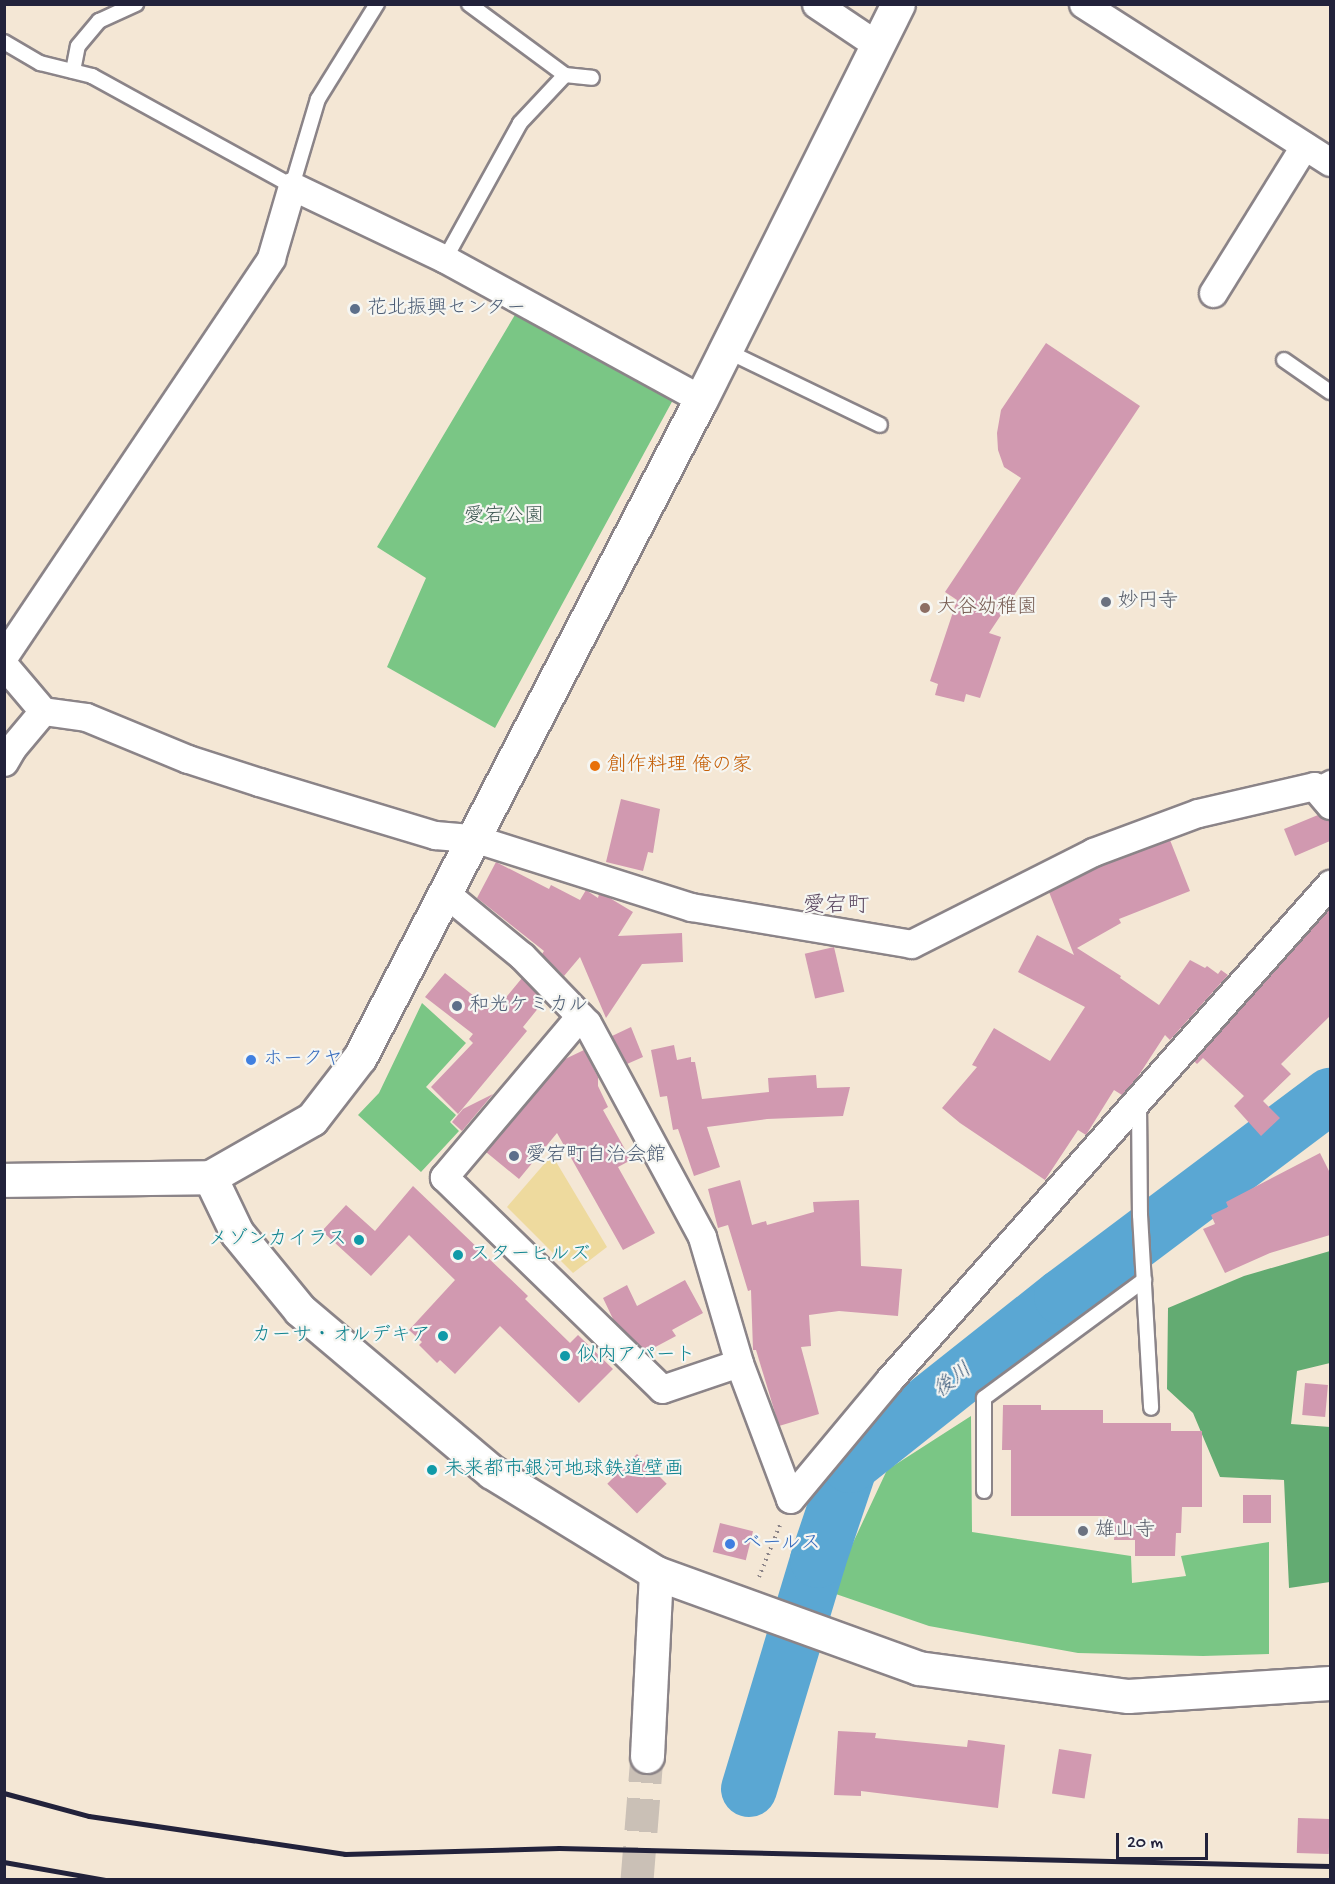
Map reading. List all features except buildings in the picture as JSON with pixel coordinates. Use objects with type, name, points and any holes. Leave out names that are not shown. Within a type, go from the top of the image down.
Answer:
[{"type":"street","points":[[816,4],[877,45]]},
{"type":"street","points":[[4,1180],[210,1177],[312,1119],[360,1057],[700,399],[898,4]]},
{"type":"street","points":[[1083,4],[1330,162]]},
{"type":"street","points":[[1213,293],[1304,146]]},
{"type":"street","points":[[4,656],[271,258],[292,186],[445,259],[700,399]]},
{"type":"street","points":[[4,665],[43,711],[86,717],[188,759],[435,835],[473,838],[691,907],[911,944],[1093,852],[1198,813],[1325,790]]},
{"type":"street","points":[[4,762],[12,748],[43,711]]},
{"type":"street","points":[[444,892],[522,956],[587,1023],[702,1237],[739,1363],[790,1499],[889,1380],[1139,1102],[1330,884]]},
{"type":"street","points":[[580,1016],[444,1177],[662,1389],[739,1363]]},
{"type":"street","points":[[210,1177],[237,1233],[300,1310],[492,1472],[657,1573],[918,1668],[1128,1696],[1330,1683]]},
{"type":"street","points":[[647,1755],[657,1573]]},
{"type":"lane","points":[[74,71],[78,46],[99,21],[136,4]]},
{"type":"lane","points":[[469,4],[565,75],[592,78]]},
{"type":"lane","points":[[4,42],[40,63],[92,76],[292,186],[318,99],[370,7]]},
{"type":"lane","points":[[445,259],[520,123],[565,75]]},
{"type":"lane","points":[[725,350],[880,425]]},
{"type":"lane","points":[[1284,360],[1330,392]]},
{"type":"lane","points":[[1139,1102],[1140,1215],[1151,1408]]},
{"type":"lane","points":[[984,1491],[984,1398],[1144,1280]]},
{"type":"path","points":[[759,1611],[790,1499]]},
{"type":"green space","name":"愛宕公園","points":[[519,308],[674,398],[495,728],[387,667],[426,578],[377,547]]},
{"type":"green space","points":[[422,1003],[466,1043],[426,1087],[456,1115],[450,1122],[459,1131],[421,1172],[358,1115],[379,1093]]},
{"type":"green space","points":[[1330,1251],[1330,1363],[1297,1371],[1291,1424],[1330,1427],[1330,1582],[1289,1588],[1284,1480],[1220,1477],[1193,1413],[1167,1389],[1168,1308],[1244,1276]]},
{"type":"green space","points":[[971,1416],[972,1532],[1131,1556],[1132,1583],[1186,1576],[1181,1556],[1269,1542],[1269,1654],[1203,1656],[1078,1653],[929,1626],[830,1592],[887,1470]]},
{"type":"sand","points":[[552,1155],[607,1247],[573,1273],[507,1207]]},
{"type":"waterway","name":"後川","points":[[749,1789],[818,1560],[850,1465],[1062,1297],[1330,1096]]},
{"type":"tunnel","points":[[637,1880],[647,1756]]},
{"type":"railway","points":[[4,1793],[89,1816],[345,1854],[559,1848],[1330,1866]]},
{"type":"railway","points":[[4,1862],[106,1880]]},
{"type":"place","name":"花北振興センター","points":[[355,309]]},
{"type":"place","name":"妙円寺","points":[[1106,602]]},
{"type":"place","name":"大谷幼稚園","points":[[925,608]]},
{"type":"place","name":"創作料理 俺の家","points":[[595,766]]},
{"type":"place","name":"和光ケミカル","points":[[457,1006]]},
{"type":"place","name":"ホークヤ","points":[[251,1060]]},
{"type":"place","name":"愛宕町自治会館","points":[[514,1156]]},
{"type":"place","name":"メゾンカイラス","points":[[359,1240]]},
{"type":"place","name":"スターヒルズ","points":[[458,1255]]},
{"type":"place","name":"カーサ・オルデキア","points":[[443,1336]]},
{"type":"place","name":"似内アパート","points":[[565,1356]]},
{"type":"place","name":"未来都市銀河地球鉄道壁画","points":[[432,1470]]},
{"type":"place","name":"雄山寺","points":[[1083,1531]]},
{"type":"place","name":"ベールス","points":[[730,1544]]},
{"type":"district","name":"愛宕町","points":[[836,908]]}]
